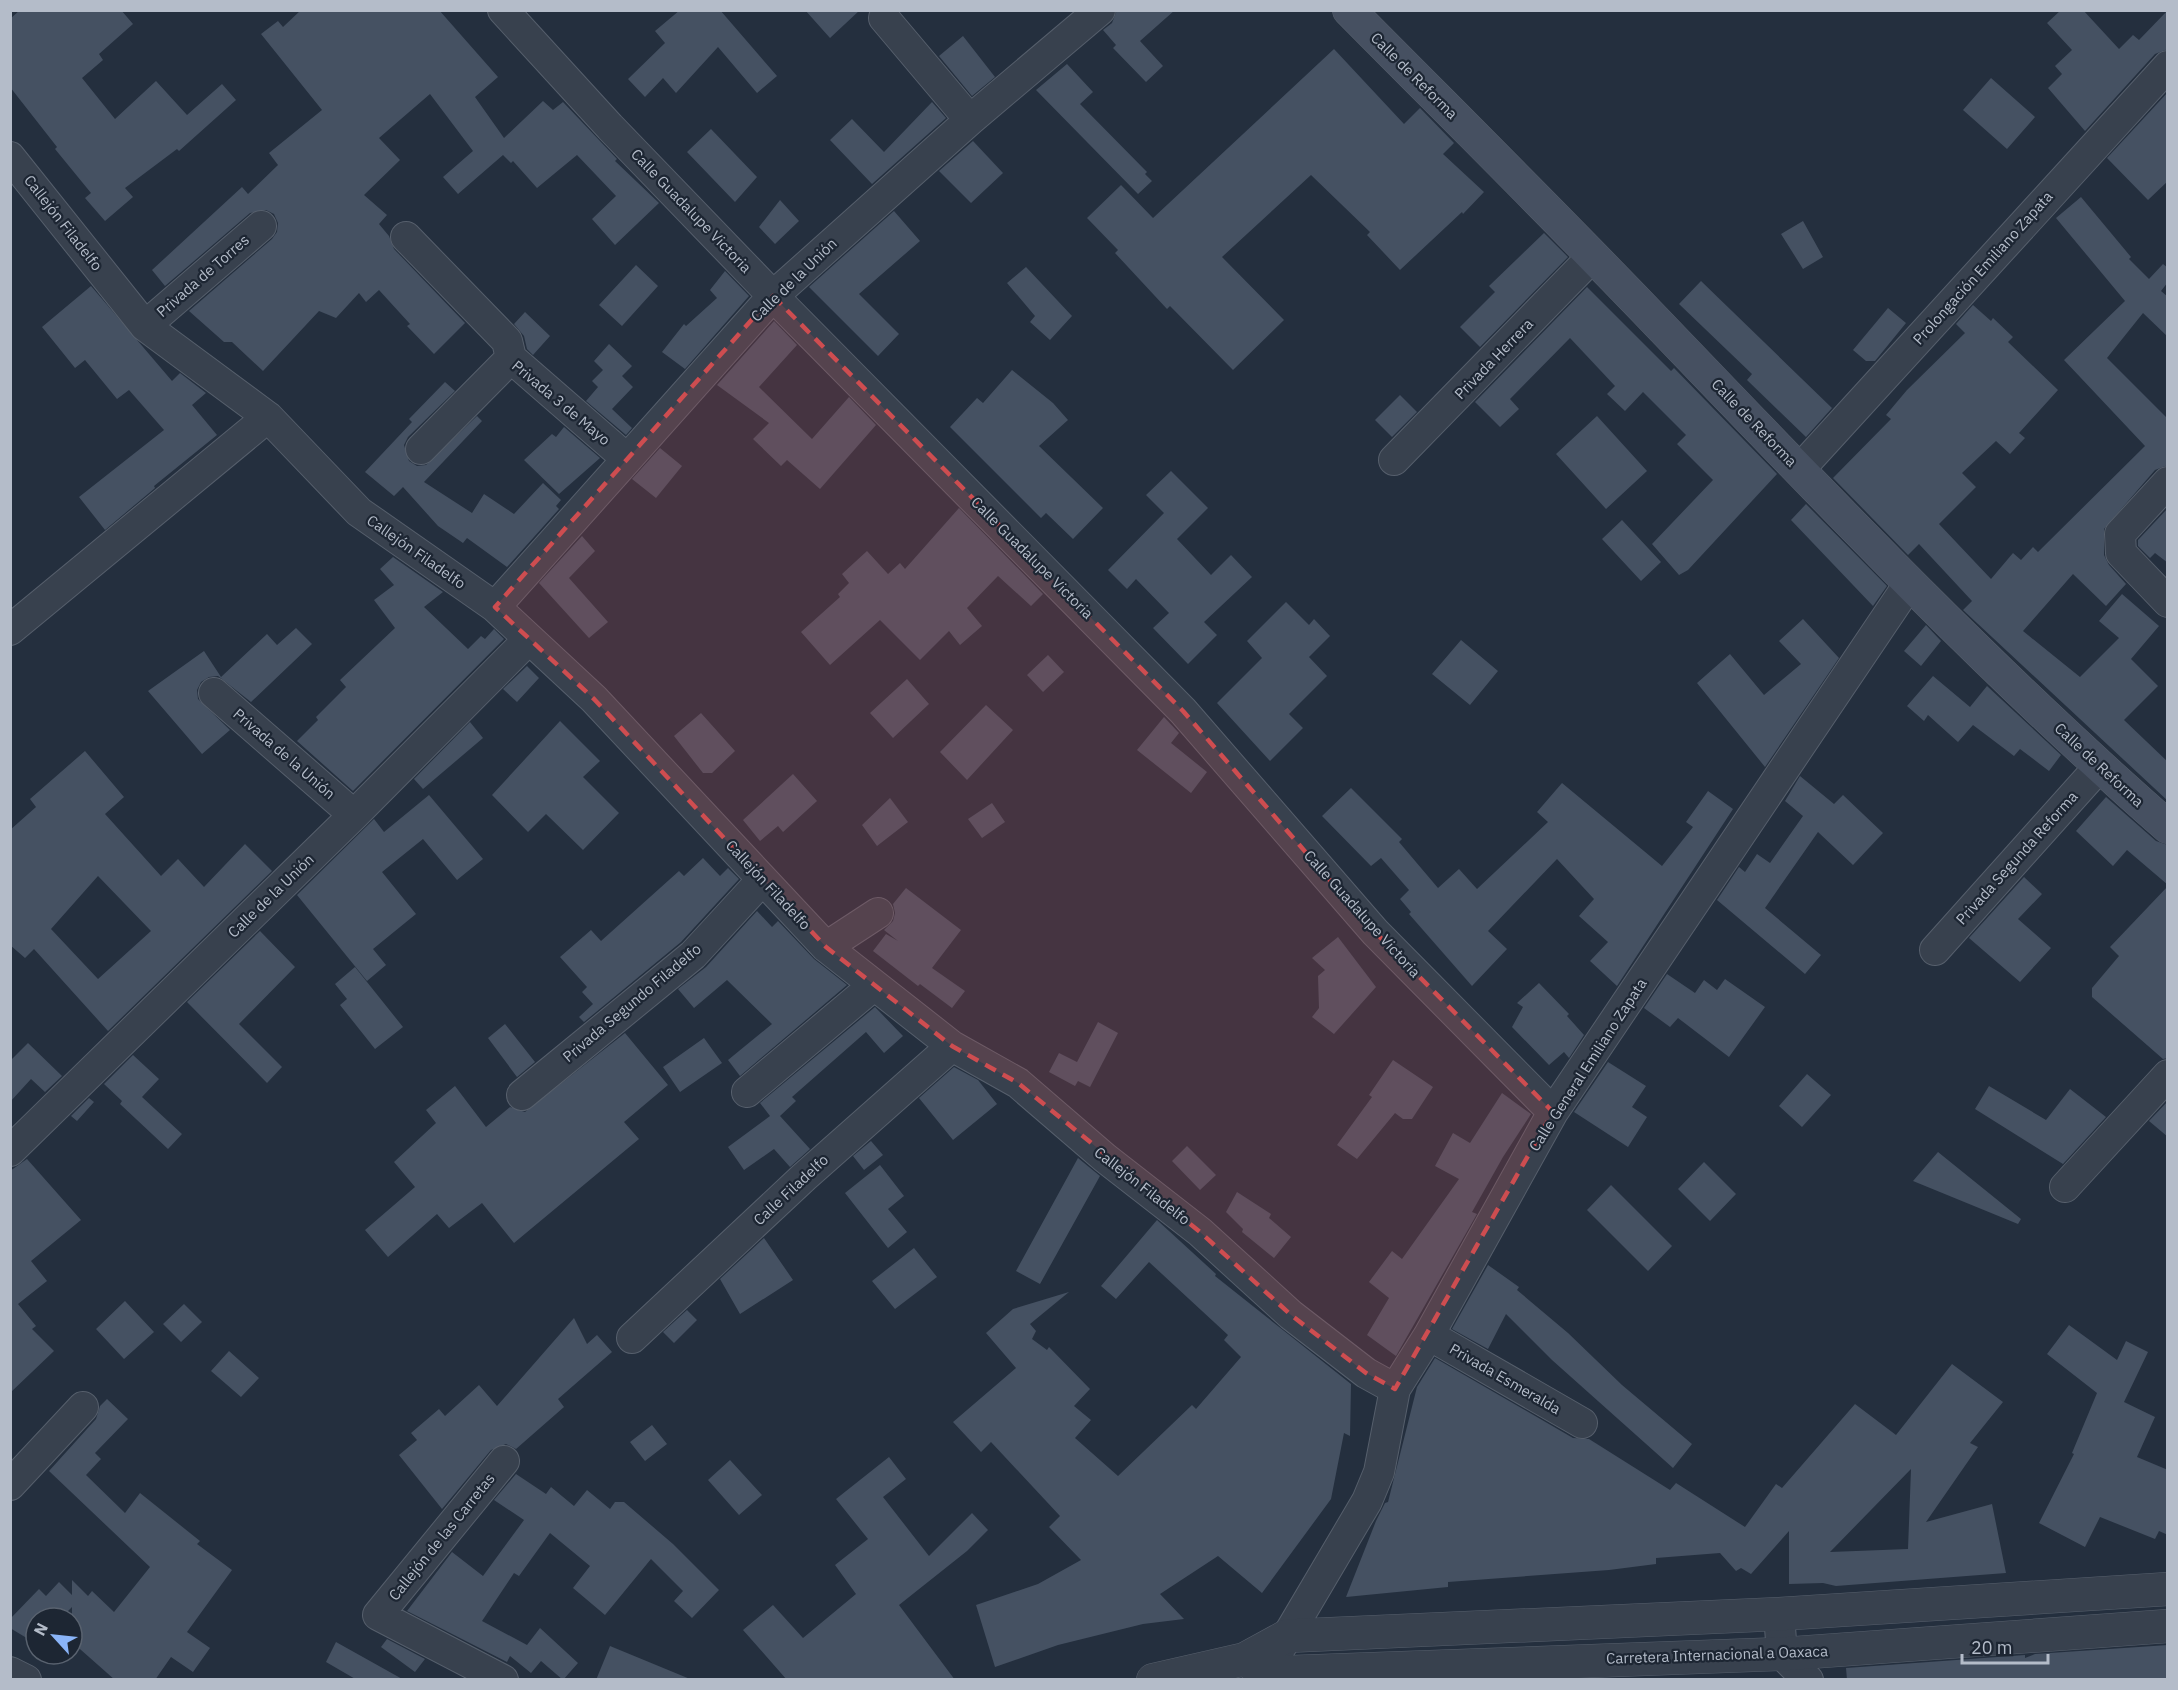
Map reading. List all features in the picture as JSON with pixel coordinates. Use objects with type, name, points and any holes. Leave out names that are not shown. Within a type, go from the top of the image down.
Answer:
[{"type":"main road","name":"Calle de Reforma","points":[[1349,10],[1593,256],[1909,584],[2099,767],[2168,827]]},
{"type":"street","name":"Calle Guadalupe Victoria","points":[[503,10],[610,127],[773,296],[1183,711],[1375,932],[1553,1112]]},
{"type":"street","name":"Calle de la Unión","points":[[495,607],[773,296],[970,120],[1100,10]]},
{"type":"street","points":[[884,18],[970,120]]},
{"type":"street","name":"Prolongación Emiliano Zapata","points":[[1799,470],[2168,66]]},
{"type":"street","name":"Callejón Filadelfo","points":[[10,157],[145,326],[268,417],[359,512],[495,607],[594,699],[826,947],[952,1046],[1018,1083],[1105,1158],[1200,1232],[1291,1315],[1366,1373],[1395,1389]]},
{"type":"street","name":"Privada de Torres","points":[[145,326],[261,226]]},
{"type":"street","points":[[406,237],[507,342],[511,358]]},
{"type":"street","name":"Privada Herrera","points":[[1394,460],[1593,256]]},
{"type":"street","name":"Privada 3 de Mayo","points":[[420,449],[511,358],[626,458]]},
{"type":"street","points":[[10,630],[268,417]]},
{"type":"street","points":[[2168,482],[2120,534],[2121,553],[2168,602]]},
{"type":"street","name":"Calle General Emiliano Zapata","points":[[1287,1636],[1367,1501],[1378,1472],[1395,1389],[1429,1335],[1553,1112],[1909,584]]},
{"type":"street","name":"Calle de la Unión","points":[[10,1151],[354,815],[529,639]]},
{"type":"street","name":"Privada de la Unión","points":[[214,693],[354,815]]},
{"type":"street","name":"Privada Segunda Reforma","points":[[1935,950],[2099,767]]},
{"type":"street","name":"Privada Segundo Filadelfo","points":[[522,1095],[693,956],[762,880]]},
{"type":"street","points":[[826,947],[878,913]]},
{"type":"street","points":[[747,1092],[873,986]]},
{"type":"street","name":"Calle Filadelfo","points":[[633,1338],[804,1177],[952,1046]]},
{"type":"street","points":[[2065,1187],[2168,1075]]},
{"type":"street","name":"Privada Esmeralda","points":[[1429,1335],[1582,1423]]},
{"type":"street","points":[[10,1485],[83,1407]]},
{"type":"street","name":"Callejón de las Carretas","points":[[504,1461],[378,1615],[504,1680]]},
{"type":"street","points":[[1153,1680],[1257,1671],[1287,1636],[1779,1614],[2168,1588]]},
{"type":"street","points":[[1779,1614],[1782,1654],[1808,1680]]},
{"type":"street","name":"Carretera Internacional a Oaxaca","points":[[1257,1671],[1782,1654],[2168,1626]]},
{"type":"street","points":[[10,1672],[26,1680]]},
{"type":"highlighted area","points":[[773,296],[1183,711],[1375,932],[1553,1112],[1395,1389],[1366,1373],[1291,1315],[1200,1232],[1018,1083],[952,1046],[826,947],[594,699],[495,607]]},
{"type":"building","points":[[20,10],[121,10],[133,24],[99,54],[103,60],[82,78],[115,119],[156,81],[187,115],[222,84],[236,100],[179,151],[177,149],[125,188],[133,197],[105,221],[85,198],[91,193],[55,149],[57,147],[10,87],[10,19]]},
{"type":"building","points":[[301,10],[439,10],[498,77],[475,97],[504,138],[543,101],[553,110],[563,102],[617,159],[615,161],[659,203],[615,245],[592,219],[616,196],[577,155],[537,188],[513,161],[511,163],[503,155],[458,194],[443,177],[473,151],[430,94],[379,138],[400,160],[364,195],[387,215],[379,224],[389,236],[394,249],[465,323],[434,354],[407,326],[410,324],[379,290],[366,302],[359,293],[336,318],[319,311],[263,371],[232,342],[224,342],[189,311],[272,239],[277,232],[278,223],[274,214],[266,210],[250,213],[165,286],[152,270],[242,187],[248,194],[278,165],[269,153],[322,110],[261,34],[278,21],[283,27]]},
{"type":"building","points":[[680,10],[720,10],[777,76],[757,93],[718,47],[676,93],[663,78],[645,97],[628,79],[665,43],[655,31]]},
{"type":"building","points":[[805,10],[860,10],[830,38]]},
{"type":"building","points":[[1117,10],[1175,10],[1140,41],[1163,66],[1146,82],[1113,48],[1116,45],[1103,30],[1112,23]]},
{"type":"building","points":[[2061,10],[2083,10],[2119,49],[2133,35],[2139,40],[2168,10],[2168,49],[2155,54],[2085,131],[2048,88],[2062,74],[2055,66],[2072,50],[2047,23]]},
{"type":"building","points":[[963,36],[995,77],[972,96],[939,56]]},
{"type":"building","points":[[1334,49],[1404,124],[1420,108],[1454,143],[1443,154],[1484,192],[1463,214],[1462,212],[1400,270],[1367,235],[1370,232],[1311,175],[1222,257],[1284,320],[1233,370],[1170,306],[1167,309],[1115,253],[1118,250],[1087,218],[1121,185],[1153,218]]},
{"type":"building","points":[[1067,64],[1093,92],[1080,104],[1147,172],[1145,174],[1152,181],[1138,194],[1036,90]]},
{"type":"building","points":[[1991,78],[2035,117],[2007,149],[1963,110]]},
{"type":"building","points":[[2168,92],[2168,181],[2148,200],[2107,158]]},
{"type":"building","points":[[932,102],[946,118],[872,184],[830,140],[852,119],[884,152]]},
{"type":"building","points":[[711,129],[757,177],[735,202],[687,152]]},
{"type":"building","points":[[973,141],[1003,173],[971,203],[939,171]]},
{"type":"building","points":[[2081,197],[2131,257],[2129,259],[2149,279],[2163,264],[2168,268],[2168,282],[2161,291],[2168,297],[2168,337],[2143,313],[2107,358],[2168,419],[2168,465],[2155,470],[2104,529],[2104,555],[2109,565],[2126,584],[2106,606],[2073,574],[2023,631],[2080,677],[2119,638],[2099,621],[2122,594],[2159,626],[2131,659],[2158,686],[2124,720],[2168,762],[2168,801],[1963,610],[1972,601],[1919,544],[1908,555],[1833,478],[1891,419],[1886,415],[1907,390],[1965,333],[1956,324],[1973,305],[1991,321],[1993,318],[2013,337],[2008,342],[2058,390],[2019,433],[2025,438],[2010,454],[1996,441],[1962,473],[1976,487],[1939,524],[1991,579],[2013,553],[2021,560],[2033,547],[2038,552],[2145,446],[2064,360],[2125,301],[2056,218]]},
{"type":"building","points":[[780,200],[799,221],[775,244],[759,227]]},
{"type":"building","points":[[894,211],[920,241],[859,294],[899,334],[878,356],[809,287]]},
{"type":"building","points":[[1803,221],[1823,257],[1803,269],[1781,234]]},
{"type":"building","points":[[1544,233],[1568,257],[1480,347],[1460,327],[1495,292],[1489,286]]},
{"type":"building","points":[[636,265],[658,286],[622,326],[599,305]]},
{"type":"building","points":[[1026,267],[1072,316],[1050,340],[1030,322],[1035,316],[1007,283]]},
{"type":"building","points":[[725,271],[749,296],[685,369],[662,352],[684,324],[686,326],[717,298],[710,290]]},
{"type":"building","points":[[1701,281],[1832,408],[1806,437],[1747,380],[1752,374],[1679,304]]},
{"type":"building","points":[[91,286],[172,381],[180,373],[206,393],[192,405],[217,435],[154,486],[155,488],[105,530],[79,497],[164,430],[129,390],[117,399],[85,360],[75,368],[42,327]]},
{"type":"building","points":[[1587,287],[1671,371],[1674,368],[1777,474],[1688,570],[1679,575],[1652,544],[1713,480],[1677,444],[1686,435],[1643,392],[1625,411],[1607,394],[1615,386],[1570,338],[1510,399],[1519,409],[1500,427],[1475,402]]},
{"type":"building","points":[[1888,308],[1906,323],[1875,361],[1866,361],[1853,350]]},
{"type":"building","points":[[525,312],[550,336],[533,355],[527,349],[524,336],[514,324]]},
{"type":"building","points":[[774,321],[797,345],[759,387],[812,439],[849,397],[876,425],[820,489],[787,460],[781,466],[753,439],[769,423],[717,385]]},
{"type":"building","points":[[609,344],[632,366],[622,376],[633,387],[612,409],[632,428],[626,435],[586,401],[598,387],[592,381],[603,370],[594,361]]},
{"type":"building","points":[[1012,370],[1053,403],[1068,420],[1039,446],[1103,508],[1073,539],[1046,513],[1041,518],[950,427],[977,398],[983,403]]},
{"type":"building","points":[[445,382],[455,391],[408,437],[404,445],[409,461],[417,466],[426,465],[477,416],[482,421],[424,482],[472,513],[484,494],[514,514],[543,483],[561,500],[556,506],[559,509],[507,567],[467,538],[463,543],[438,526],[403,487],[394,496],[365,472],[412,422],[409,419]]},
{"type":"building","points":[[1400,395],[1417,412],[1392,437],[1375,420]]},
{"type":"building","points":[[1597,416],[1647,471],[1606,509],[1556,454]]},
{"type":"building","points":[[564,427],[600,458],[559,494],[524,460],[552,434],[556,437]]},
{"type":"building","points":[[660,448],[682,466],[656,498],[632,479]]},
{"type":"building","points":[[1171,471],[1208,508],[1177,539],[1211,575],[1231,555],[1252,577],[1204,622],[1217,635],[1188,664],[1153,628],[1169,613],[1136,579],[1127,589],[1108,570],[1164,513],[1146,495]]},
{"type":"building","points":[[1806,504],[1887,586],[1873,606],[1791,520]]},
{"type":"building","points":[[959,508],[1043,594],[1031,606],[998,576],[967,608],[982,626],[960,645],[949,631],[920,660],[880,620],[830,665],[801,632],[840,597],[838,594],[849,583],[842,574],[867,551],[888,574],[900,563],[905,569]]},
{"type":"building","points":[[2168,508],[2168,563],[2155,553],[2150,558],[2138,546],[2138,540]]},
{"type":"building","points":[[1622,520],[1661,562],[1641,581],[1602,539]]},
{"type":"building","points":[[582,536],[595,551],[569,578],[608,622],[589,638],[539,583]]},
{"type":"building","points":[[393,557],[443,592],[424,607],[468,649],[481,636],[485,639],[494,629],[504,639],[353,791],[297,741],[318,720],[316,717],[346,687],[340,680],[395,628],[374,600],[394,585],[380,569]]},
{"type":"building","points":[[1286,602],[1309,625],[1314,619],[1330,636],[1309,657],[1327,676],[1289,714],[1303,728],[1270,761],[1217,703],[1262,658],[1247,641]]},
{"type":"building","points":[[1803,619],[1839,658],[1765,767],[1697,683],[1730,654],[1764,695],[1801,664],[1779,641]]},
{"type":"building","points":[[1926,625],[1941,641],[1921,666],[1904,651]]},
{"type":"building","points":[[296,628],[312,644],[251,702],[218,676],[209,677],[201,682],[197,690],[198,699],[230,730],[202,754],[148,691],[204,651],[221,677],[267,634],[277,645]]},
{"type":"building","points":[[1461,640],[1498,671],[1470,705],[1432,674]]},
{"type":"building","points":[[1048,655],[1064,672],[1043,692],[1027,675]]},
{"type":"building","points":[[527,666],[539,678],[517,702],[503,689]]},
{"type":"building","points":[[1933,676],[1970,707],[1987,686],[2061,755],[2049,771],[2020,749],[2014,756],[1973,725],[1958,742],[1928,715],[1924,721],[1907,706]]},
{"type":"building","points":[[907,679],[929,704],[893,738],[870,713]]},
{"type":"building","points":[[986,705],[1013,730],[967,780],[940,752]]},
{"type":"building","points":[[701,713],[735,751],[712,773],[703,773],[674,736]]},
{"type":"building","points":[[1164,717],[1179,733],[1171,743],[1207,772],[1191,793],[1137,750]]},
{"type":"building","points":[[560,721],[600,761],[583,777],[619,813],[583,850],[546,814],[528,832],[492,795]]},
{"type":"building","points":[[470,722],[483,738],[423,789],[414,779]]},
{"type":"building","points":[[85,751],[124,797],[105,814],[161,876],[178,859],[204,887],[245,844],[272,871],[108,1031],[34,949],[25,958],[10,945],[10,830],[36,807],[30,799]],"holes":[[[98,876],[151,931],[98,979],[51,929]]]},
{"type":"building","points":[[793,774],[817,801],[783,832],[778,826],[760,841],[743,820]]},
{"type":"building","points":[[1800,776],[1834,804],[1843,795],[1883,833],[1853,865],[1818,832],[1765,908],[1821,955],[1805,974],[1717,900],[1739,867],[1745,872],[1757,854],[1770,863],[1803,816],[1785,801]]},
{"type":"building","points":[[1562,783],[1662,866],[1693,827],[1686,822],[1708,791],[1733,809],[1617,986],[1590,961],[1608,942],[1579,916],[1594,899],[1557,859],[1488,931],[1507,949],[1472,986],[1409,914],[1411,912],[1400,899],[1409,890],[1381,858],[1371,866],[1322,816],[1351,788],[1402,839],[1399,842],[1438,888],[1459,869],[1477,889],[1548,822],[1537,812]]},
{"type":"building","points":[[429,795],[483,859],[457,880],[423,839],[382,872],[416,914],[373,949],[386,965],[367,981],[297,895],[374,819],[384,832]]},
{"type":"building","points":[[2106,797],[2156,841],[2168,845],[2168,885],[2127,850],[2113,866],[2076,831]]},
{"type":"building","points":[[890,798],[908,822],[877,846],[862,825]]},
{"type":"building","points":[[992,803],[1005,822],[982,838],[968,819]]},
{"type":"building","points":[[703,858],[720,876],[728,868],[739,879],[681,942],[584,1022],[579,1017],[593,1004],[582,992],[587,987],[560,957],[591,930],[601,941],[679,871],[684,876]]},
{"type":"building","points":[[2024,877],[2042,894],[2018,919],[2051,948],[2020,982],[1969,938]]},
{"type":"building","points":[[2168,886],[2168,1058],[2163,1059],[2092,997],[2092,988],[2119,956],[2110,947]]},
{"type":"building","points":[[906,888],[961,930],[932,968],[965,991],[952,1008],[920,984],[918,986],[873,951],[886,934],[898,941],[884,930],[893,921],[895,913],[893,904]]},
{"type":"building","points":[[757,911],[772,927],[778,921],[814,959],[847,985],[740,1076],[728,1060],[772,1024],[727,980],[694,1008],[678,989],[706,967]]},
{"type":"building","points":[[260,931],[295,967],[239,1024],[282,1067],[267,1083],[187,1002]]},
{"type":"building","points":[[1338,937],[1376,987],[1334,1034],[1312,1017],[1319,1008],[1318,976],[1325,970],[1312,958]]},
{"type":"building","points":[[355,967],[403,1027],[375,1049],[340,1005],[347,999],[335,984]]},
{"type":"building","points":[[1667,974],[1695,993],[1704,980],[1717,990],[1725,979],[1765,1007],[1729,1057],[1678,1018],[1670,1027],[1644,1008]]},
{"type":"building","points":[[1539,983],[1569,1014],[1567,1016],[1584,1035],[1569,1058],[1564,1052],[1549,1065],[1512,1027],[1523,1007],[1517,1003]]},
{"type":"building","points":[[875,1007],[903,1036],[884,1053],[866,1032],[792,1097],[796,1101],[780,1116],[810,1149],[790,1167],[774,1149],[744,1170],[728,1147],[770,1116],[760,1103]]},
{"type":"building","points":[[1098,1022],[1118,1033],[1090,1087],[1078,1081],[1075,1086],[1049,1072],[1059,1053],[1077,1062]]},
{"type":"building","points":[[505,1024],[535,1062],[517,1077],[488,1038]]},
{"type":"building","points":[[625,1033],[668,1085],[624,1122],[639,1139],[514,1243],[482,1203],[449,1228],[437,1214],[388,1257],[365,1230],[415,1187],[394,1162],[436,1123],[426,1110],[455,1086],[486,1127],[510,1107],[525,1112]]},
{"type":"building","points":[[704,1038],[722,1063],[680,1092],[663,1067]]},
{"type":"building","points":[[28,1043],[62,1076],[45,1092],[31,1079],[10,1102],[10,1061]]},
{"type":"building","points":[[133,1055],[159,1079],[142,1097],[182,1134],[168,1149],[120,1104],[122,1101],[104,1084]]},
{"type":"building","points":[[1393,1060],[1433,1087],[1412,1119],[1403,1119],[1395,1113],[1357,1159],[1337,1145],[1372,1097],[1369,1095]]},
{"type":"building","points":[[1608,1062],[1646,1086],[1632,1107],[1647,1117],[1628,1147],[1574,1112]]},
{"type":"building","points":[[954,1067],[978,1080],[997,1104],[953,1140],[919,1098]]},
{"type":"building","points":[[1807,1074],[1831,1095],[1802,1127],[1779,1106]]},
{"type":"building","points":[[1989,1086],[2046,1120],[2070,1089],[2106,1117],[2063,1164],[1975,1109]]},
{"type":"building","points":[[1502,1093],[1531,1114],[1503,1157],[1472,1212],[1477,1214],[1396,1356],[1367,1335],[1389,1298],[1369,1282],[1392,1251],[1402,1259],[1459,1179],[1435,1166],[1453,1133],[1470,1143]]},
{"type":"building","points":[[89,1098],[94,1102],[77,1121],[71,1116]]},
{"type":"building","points":[[2168,1101],[2168,1137],[2149,1121]]},
{"type":"building","points":[[871,1141],[883,1155],[864,1170],[853,1156]]},
{"type":"building","points":[[1187,1146],[1216,1175],[1200,1190],[1172,1161]]},
{"type":"building","points":[[1938,1152],[2021,1219],[2018,1224],[1913,1181]]},
{"type":"building","points":[[1078,1158],[1100,1176],[1040,1284],[1016,1271]]},
{"type":"building","points":[[27,1159],[81,1220],[31,1261],[47,1281],[18,1304],[36,1326],[32,1329],[54,1351],[10,1393],[10,1171]]},
{"type":"building","points":[[1704,1162],[1736,1194],[1710,1221],[1678,1189]]},
{"type":"building","points":[[880,1165],[904,1196],[888,1209],[907,1232],[888,1248],[845,1193]]},
{"type":"building","points":[[1611,1185],[1672,1246],[1648,1271],[1587,1210]]},
{"type":"building","points":[[1237,1192],[1271,1214],[1269,1218],[1291,1237],[1274,1258],[1242,1232],[1243,1229],[1226,1212]]},
{"type":"building","points":[[1157,1220],[1216,1274],[1215,1276],[1351,1384],[1350,1436],[1344,1433],[1331,1499],[1262,1593],[1218,1556],[1160,1594],[1184,1619],[1143,1624],[1058,1645],[995,1667],[976,1605],[1038,1584],[1081,1560],[1049,1527],[1060,1516],[991,1442],[981,1452],[953,1422],[1016,1368],[986,1333],[1013,1309],[1069,1292],[1030,1324],[1036,1331],[1032,1339],[1047,1350],[1049,1347],[1090,1389],[1074,1406],[1091,1420],[1075,1438],[1118,1476],[1192,1405],[1196,1409],[1241,1357],[1224,1340],[1228,1335],[1149,1262],[1116,1299],[1101,1286]]},
{"type":"building","points":[[764,1238],[793,1280],[740,1314],[720,1279]]},
{"type":"building","points":[[914,1248],[937,1277],[895,1309],[872,1281]]},
{"type":"building","points":[[1488,1265],[1519,1287],[1517,1290],[1568,1333],[1622,1385],[1692,1444],[1673,1468],[1552,1360],[1506,1314],[1488,1349],[1452,1329]]},
{"type":"building","points":[[125,1301],[154,1332],[124,1359],[96,1329]]},
{"type":"building","points":[[184,1304],[202,1322],[181,1342],[163,1324]]},
{"type":"building","points":[[687,1310],[697,1320],[674,1343],[663,1332]]},
{"type":"building","points":[[574,1318],[587,1344],[597,1335],[612,1352],[558,1399],[564,1407],[516,1449],[506,1444],[491,1450],[442,1509],[399,1455],[417,1440],[411,1433],[439,1409],[445,1416],[479,1385],[497,1406]]},
{"type":"building","points":[[2069,1325],[2117,1360],[2126,1341],[2148,1352],[2124,1402],[2155,1417],[2137,1457],[2168,1470],[2168,1535],[2159,1531],[2155,1539],[2100,1517],[2085,1547],[2039,1523],[2074,1454],[2072,1453],[2097,1393],[2047,1354]]},
{"type":"building","points":[[229,1351],[259,1378],[241,1397],[211,1371]]},
{"type":"building","points":[[1435,1358],[1573,1438],[1589,1439],[1670,1490],[1676,1483],[1745,1527],[1776,1484],[1782,1488],[1855,1404],[1896,1435],[1952,1364],[2003,1402],[1970,1443],[1978,1447],[1926,1522],[1992,1504],[2006,1573],[1836,1586],[1823,1583],[1789,1584],[1789,1531],[1751,1574],[1741,1568],[1736,1571],[1720,1553],[1656,1558],[1656,1564],[1609,1570],[1448,1582],[1448,1587],[1346,1597],[1376,1521],[1385,1503],[1388,1502],[1417,1387]],"holes":[[[1911,1469],[1908,1549],[1830,1552]]]},
{"type":"building","points":[[107,1399],[128,1419],[95,1453],[101,1459],[86,1475],[125,1513],[140,1493],[200,1541],[197,1544],[232,1570],[187,1632],[210,1648],[193,1672],[171,1657],[155,1680],[115,1680],[84,1653],[84,1606],[24,1606],[24,1636],[10,1628],[10,1619],[39,1589],[46,1596],[59,1582],[72,1595],[72,1580],[88,1596],[92,1591],[114,1612],[150,1567],[49,1471],[96,1419],[100,1406]]},
{"type":"building","points":[[652,1425],[667,1444],[645,1461],[630,1442]]},
{"type":"building","points":[[889,1457],[906,1479],[883,1497],[929,1556],[972,1513],[988,1530],[967,1551],[899,1605],[955,1680],[787,1680],[743,1630],[773,1605],[803,1638],[856,1594],[835,1565],[868,1539],[836,1499]]},
{"type":"building","points":[[730,1460],[762,1495],[739,1515],[708,1480]]},
{"type":"building","points":[[516,1474],[546,1494],[551,1487],[574,1506],[587,1490],[610,1509],[615,1502],[624,1502],[673,1544],[719,1590],[692,1618],[674,1601],[683,1591],[651,1559],[605,1615],[573,1588],[590,1566],[550,1533],[519,1576],[514,1573],[482,1621],[527,1645],[540,1628],[578,1663],[563,1680],[541,1661],[531,1673],[510,1656],[507,1662],[407,1611],[452,1552],[483,1576],[524,1520],[494,1500]]},
{"type":"building","points":[[387,1639],[425,1659],[415,1672],[381,1647]]},
{"type":"building","points":[[336,1642],[404,1680],[357,1680],[326,1662]]},
{"type":"building","points":[[2168,1645],[2168,1680],[1847,1680],[1846,1668],[2025,1655],[2025,1658],[2035,1654]]},
{"type":"building","points":[[610,1646],[690,1679],[690,1680],[596,1680]]}]
